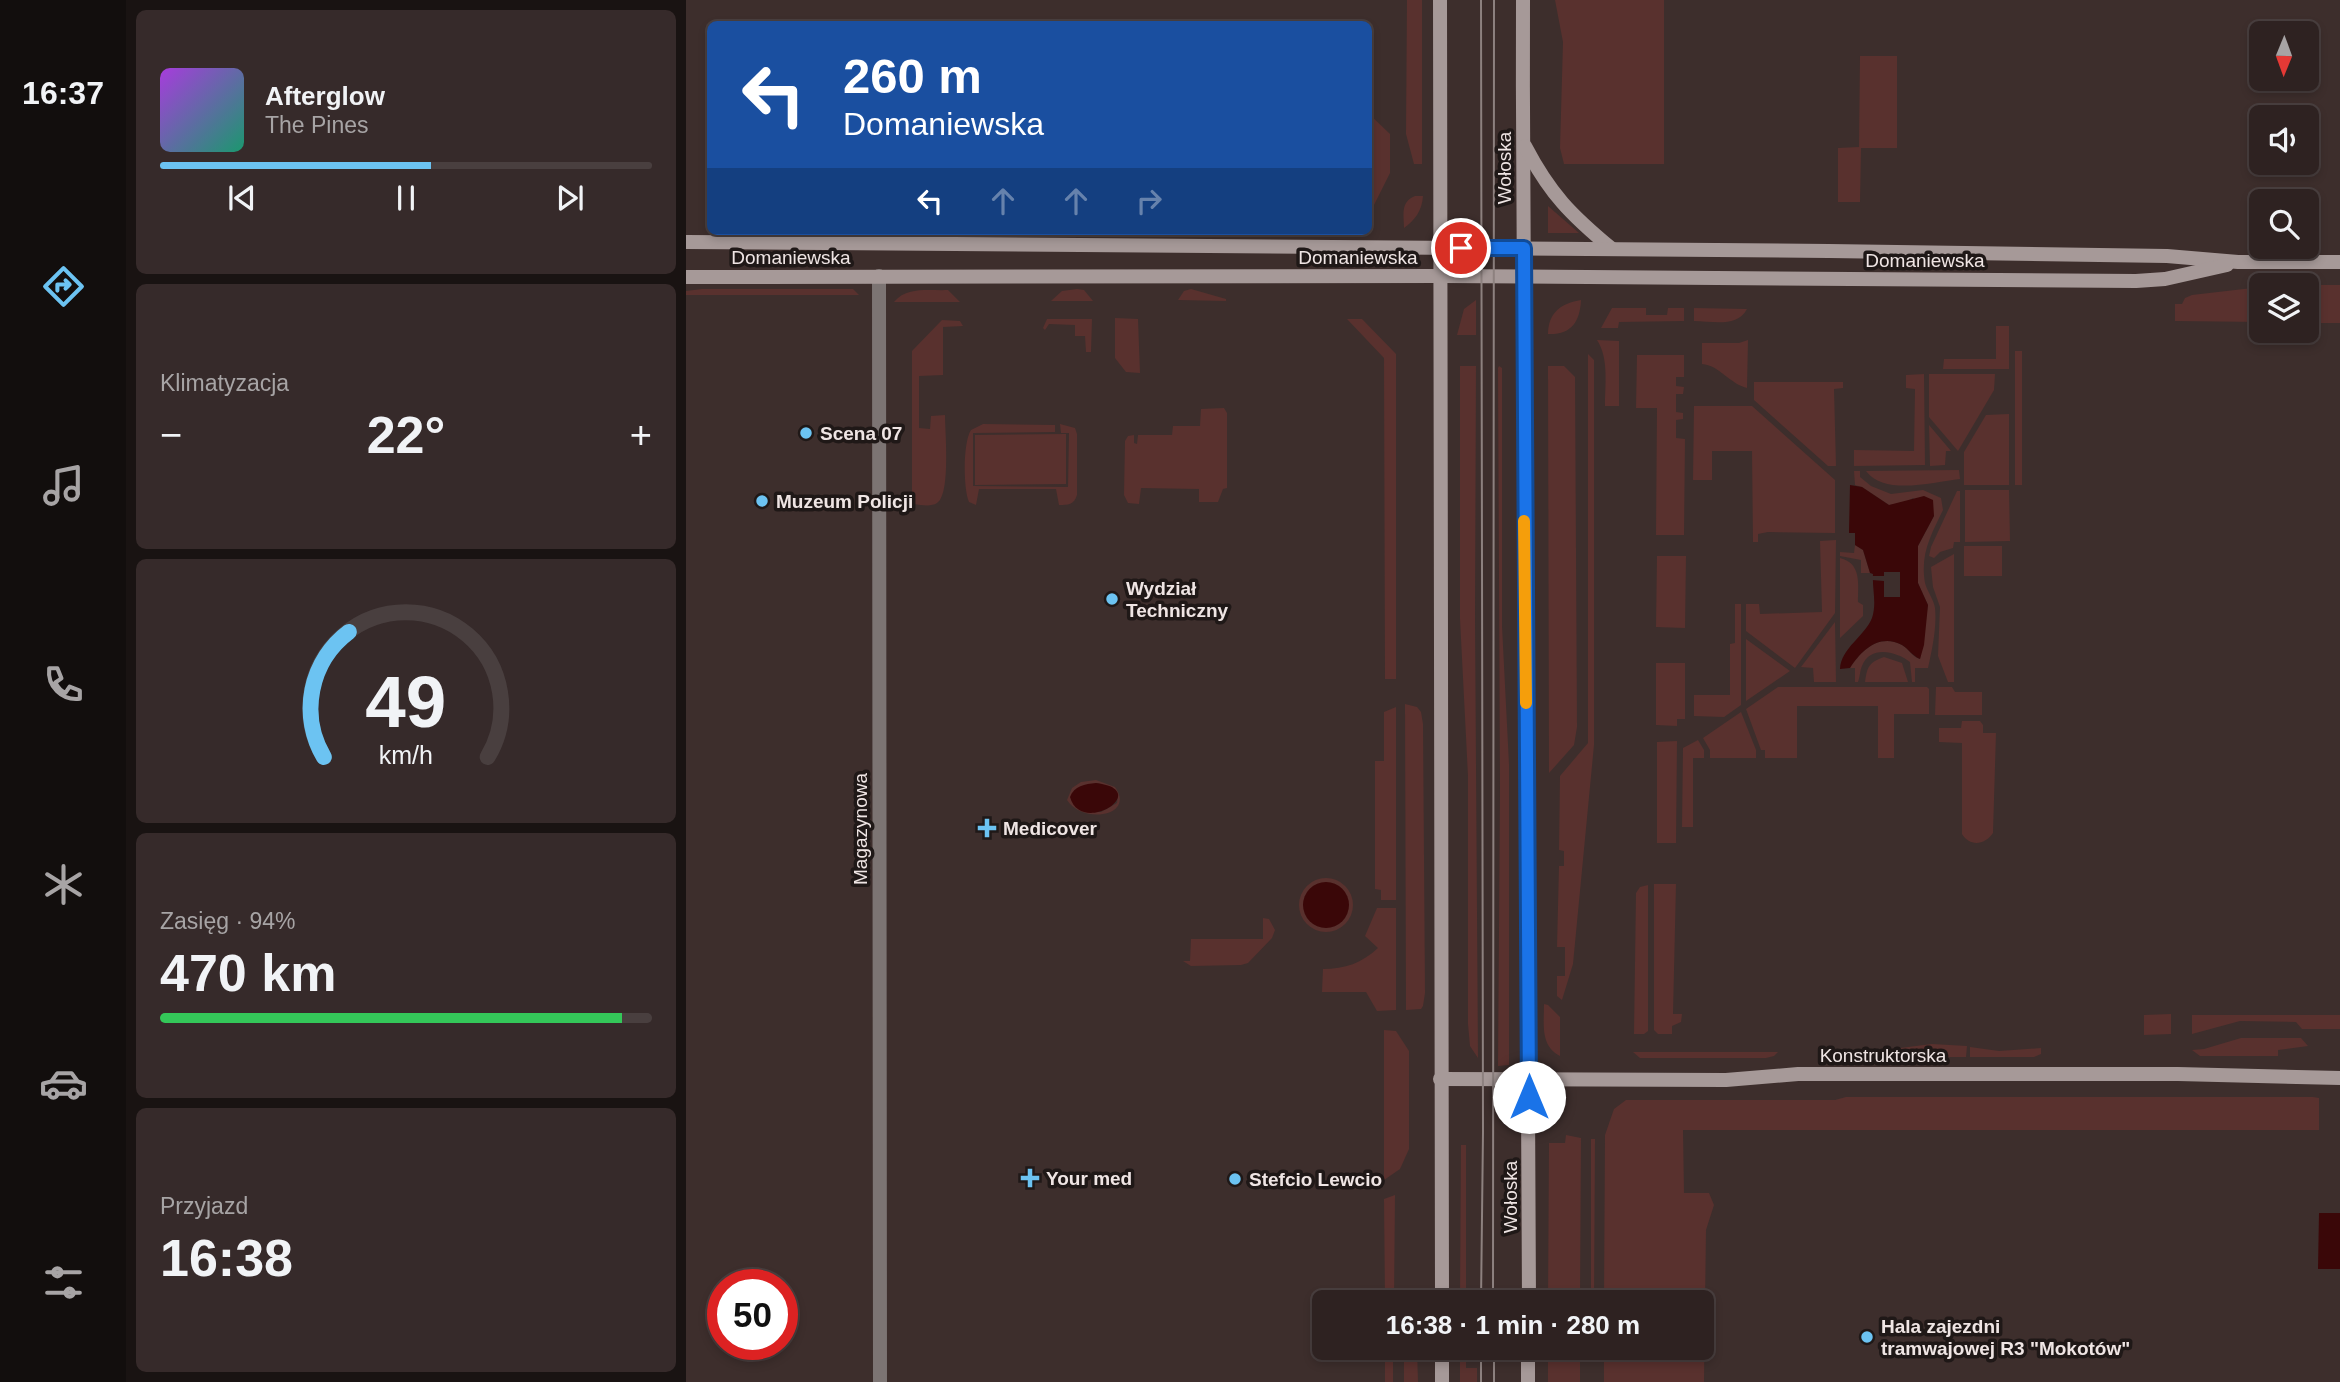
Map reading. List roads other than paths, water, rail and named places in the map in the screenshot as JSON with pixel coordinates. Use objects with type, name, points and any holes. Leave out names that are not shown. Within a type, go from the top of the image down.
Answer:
[{"type":"street","points":[[1440,0],[1442,1290]]},
{"type":"street","name":"Wołoska","points":[[1523,0],[1529,1290]]},
{"type":"street","points":[[1523,141],[1540,174],[1558,200],[1612,249]]},
{"type":"street","name":"Domaniewska","points":[[686,242],[1612,249],[2167,256],[2238,262],[2340,262]]},
{"type":"street","name":"Domaniewska","points":[[686,277],[1441,276],[2136,281],[2165,279],[2238,262]]},
{"type":"street","name":"Magazynowa","points":[[879,276],[880,1382]]},
{"type":"street","name":"Konstruktorska","points":[[1440,1079],[1726,1080],[1798,1074],[2336,1076]]},
{"type":"street","points":[[1442,1360],[1442,1382]]},
{"type":"street","points":[[1528,1360],[1528,1382]]},
{"type":"tram line","points":[[1481,0],[1481,1290]]},
{"type":"tram line","points":[[1493,1290],[1494,0]]},
{"type":"tram line","points":[[1481,1360],[1481,1382]]},
{"type":"tram line","points":[[1494,1360],[1494,1382]]},
{"type":"place","name":"Scena 07","points":[[806,433]]},
{"type":"place","name":"Muzeum Policji","points":[[762,501]]},
{"type":"place","name":"Wydział Techniczny","points":[[1112,599]]},
{"type":"place","name":"Medicover","points":[[987,828]]},
{"type":"place","name":"Your med","points":[[1030,1178]]},
{"type":"place","name":"Stefcio Lewcio","points":[[1235,1179]]},
{"type":"place","name":"Hala zajezdni tramwajowej R3 \"Mokotów\"","points":[[1867,1337]]}]
